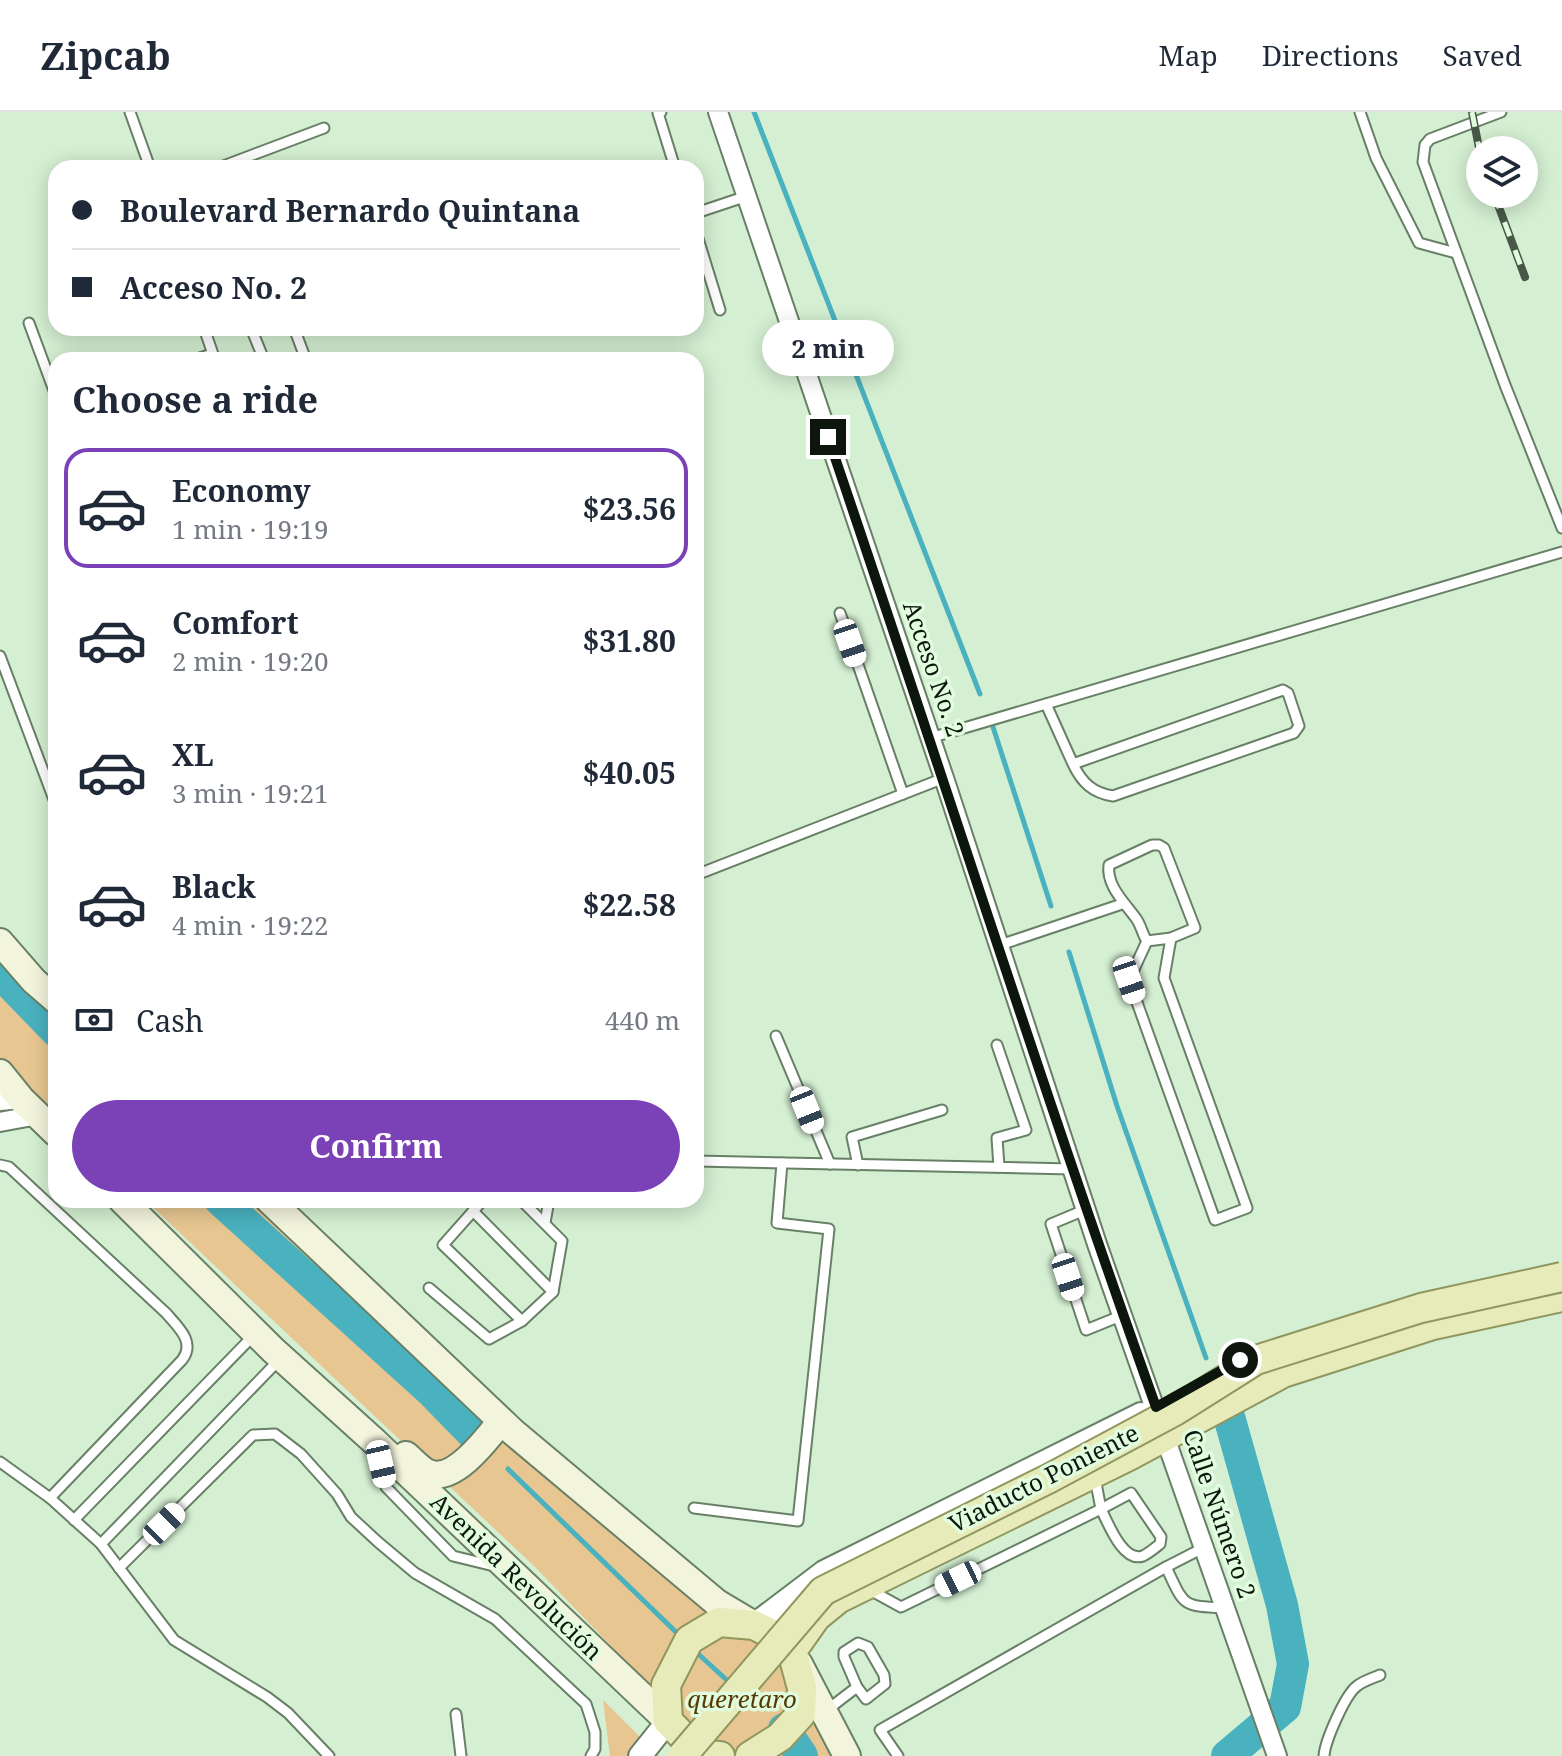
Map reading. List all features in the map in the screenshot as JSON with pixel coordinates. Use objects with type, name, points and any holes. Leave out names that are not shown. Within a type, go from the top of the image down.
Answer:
[{"type":"main road","points":[[0,942],[48,993]]},
{"type":"main road","points":[[0,1073],[29,1112]]},
{"type":"main road","name":"Avenida Revolución","points":[[130,1208],[255,1334],[375,1442],[668,1721]]},
{"type":"main road","points":[[277,1208],[498,1425],[717,1603],[778,1637],[792,1651],[847,1756]]},
{"type":"main road","name":"Viaducto Poniente","points":[[682,1756],[823,1591],[1078,1463],[1175,1411],[1256,1360],[1421,1308],[1562,1277]]},
{"type":"main road","points":[[792,1651],[816,1617],[838,1599],[1094,1473],[1283,1373],[1433,1325],[1562,1297]]},
{"type":"main road","points":[[337,1409],[362,1414],[427,1473],[440,1475],[464,1463],[498,1425]]},
{"type":"main road","points":[[720,1756],[701,1756],[668,1721],[666,1685],[689,1640],[719,1622],[754,1625]]},
{"type":"main road","points":[[750,1756],[780,1737],[801,1714],[802,1688],[792,1651]]},
{"type":"street","name":"Acceso No. 2","points":[[718,112],[1075,1169],[1097,1244]]},
{"type":"street","points":[[0,1121],[29,1112]]},
{"type":"street","name":"Calle Número 2","points":[[1097,1244],[1123,1315],[1162,1404],[1166,1435],[1277,1756]]},
{"type":"street","points":[[754,1625],[824,1572],[1162,1404],[1240,1360],[1359,1317],[1562,1265]]},
{"type":"street","points":[[640,1756],[668,1721]]},
{"type":"lane","points":[[130,112],[147,160]]},
{"type":"lane","points":[[661,112],[658,113],[673,160]]},
{"type":"lane","points":[[1360,112],[1376,158],[1419,243],[1456,253]]},
{"type":"lane","points":[[1501,112],[1430,139],[1425,145],[1423,162],[1562,528]]},
{"type":"lane","points":[[239,160],[324,128]]},
{"type":"lane","points":[[704,210],[747,196]]},
{"type":"lane","points":[[704,258],[720,310]]},
{"type":"lane","points":[[29,323],[48,374]]},
{"type":"lane","points":[[930,738],[1562,552]]},
{"type":"lane","points":[[840,613],[903,794]]},
{"type":"lane","points":[[0,656],[48,784]]},
{"type":"lane","points":[[1046,704],[1073,764],[1081,779],[1090,789],[1113,796],[1294,733],[1299,726],[1288,693],[1283,690],[1073,764]]},
{"type":"lane","points":[[704,872],[944,778]]},
{"type":"lane","points":[[1147,941],[1171,938],[1195,928],[1164,848],[1159,845],[1114,860],[1108,872],[1122,904],[1137,919],[1147,941],[1129,980],[1215,1220],[1247,1208],[1164,978],[1171,938]]},
{"type":"lane","points":[[1000,945],[1122,904]]},
{"type":"lane","points":[[776,1036],[830,1164]]},
{"type":"lane","points":[[997,1045],[1026,1130],[997,1138],[999,1167]]},
{"type":"lane","points":[[858,1165],[852,1137],[942,1110]]},
{"type":"lane","points":[[704,1161],[1075,1169]]},
{"type":"lane","points":[[694,1508],[798,1521],[829,1229],[777,1223],[782,1163]]},
{"type":"lane","points":[[0,1165],[9,1167],[48,1203]]},
{"type":"lane","points":[[50,1498],[186,1355],[186,1337],[166,1313],[53,1208]]},
{"type":"lane","points":[[476,1208],[443,1245],[522,1321]]},
{"type":"lane","points":[[429,1288],[489,1339],[522,1321],[553,1292],[562,1241],[529,1208]]},
{"type":"lane","points":[[545,1223],[548,1208]]},
{"type":"lane","points":[[1087,1209],[1051,1224],[1086,1330],[1123,1315]]},
{"type":"lane","points":[[473,1211],[553,1292]]},
{"type":"lane","points":[[74,1520],[255,1334]]},
{"type":"lane","points":[[101,1544],[281,1358]]},
{"type":"lane","points":[[119,1568],[253,1435],[275,1434],[301,1454],[337,1494],[351,1517],[378,1542],[415,1573],[495,1619],[586,1704],[595,1732],[595,1749],[591,1756]]},
{"type":"lane","points":[[0,1462],[50,1498],[101,1544],[174,1640],[267,1697],[288,1713],[329,1756]]},
{"type":"lane","points":[[863,1586],[901,1607],[1101,1509],[1131,1493],[1161,1537],[1160,1544],[1141,1557],[1124,1552],[1101,1509],[1094,1473]]},
{"type":"lane","points":[[898,1756],[880,1730],[1205,1547]]},
{"type":"lane","points":[[1166,1567],[1182,1601],[1192,1607],[1226,1608]]},
{"type":"lane","points":[[858,1643],[864,1643],[884,1675],[885,1684],[866,1699],[857,1687],[844,1661],[844,1652],[858,1643]]},
{"type":"lane","points":[[1324,1756],[1347,1698],[1356,1686],[1380,1675]]},
{"type":"lane","points":[[825,1712],[857,1687]]},
{"type":"lane","points":[[456,1714],[461,1756]]},
{"type":"green space","points":[[0,933],[48,980],[48,1108],[8,1070],[0,1058]]},
{"type":"green space","name":"queretaro","points":[[154,1208],[282,1208],[811,1686],[851,1756],[717,1756],[535,1567]]},
{"type":"green space","points":[[603,1700],[659,1756],[610,1756]]},
{"type":"waterway","points":[[754,112],[980,694]]},
{"type":"waterway","points":[[993,727],[1051,906]]},
{"type":"waterway","points":[[1069,952],[1117,1106],[1206,1358]]},
{"type":"waterway","points":[[0,973],[48,1023]]},
{"type":"waterway","points":[[229,1208],[433,1393],[473,1434]]},
{"type":"waterway","points":[[1227,1756],[1285,1707],[1293,1664],[1282,1605],[1228,1413]]},
{"type":"waterway","points":[[508,1469],[679,1635]]},
{"type":"waterway","points":[[695,1651],[731,1684]]},
{"type":"waterway","points":[[784,1729],[802,1756]]},
{"type":"railway","points":[[1472,112],[1477,136]]},
{"type":"railway","points":[[1499,208],[1525,277]]},
{"type":"route","points":[[828,437],[1075,1169],[1097,1244],[1156,1407],[1240,1360]]}]
